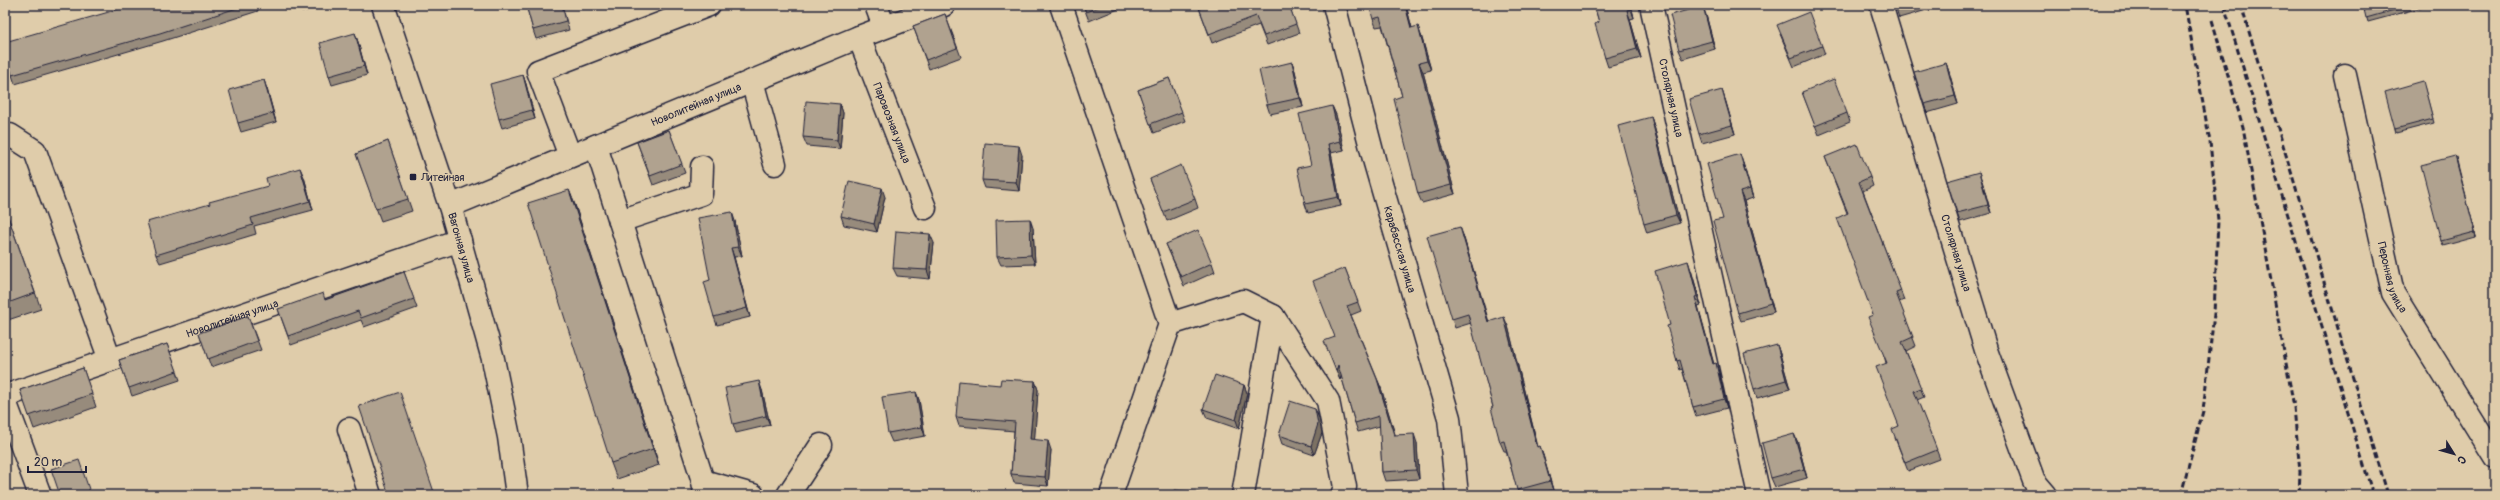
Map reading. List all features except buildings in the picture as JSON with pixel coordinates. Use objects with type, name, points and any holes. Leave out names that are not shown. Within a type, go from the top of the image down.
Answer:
[{"type":"street","name":"Вагонная улица","points":[[383,5],[450,206],[493,359],[509,437],[517,495]]},
{"type":"street","points":[[570,156],[538,71],[709,5]]},
{"type":"street","points":[[876,5],[884,28]]},
{"type":"street","name":"Новолитейная улица","points":[[450,206],[859,38],[944,5]]},
{"type":"street","points":[[1061,5],[1170,324],[1111,495]]},
{"type":"street","name":"Карабасская улица","points":[[1334,5],[1378,171],[1449,418],[1457,495]]},
{"type":"street","name":"Столярная улица","points":[[1651,5],[1759,495]]},
{"type":"street","name":"Столярная улица","points":[[1881,5],[1986,350],[2034,481],[2046,495]]},
{"type":"street","name":"Паровозная улица","points":[[859,38],[925,208]]},
{"type":"street","name":"Перонная улица","points":[[2345,75],[2393,293],[2495,456]]},
{"type":"street","points":[[752,82],[775,164]]},
{"type":"street","points":[[5,137],[10,136],[34,151],[110,360]]},
{"type":"street","points":[[596,146],[704,488],[753,495]]},
{"type":"street","points":[[620,220],[701,194],[702,167]]},
{"type":"street","name":"Новолитейная улица","points":[[5,396],[460,240]]},
{"type":"street","points":[[1170,324],[1243,301],[1273,316],[1328,401],[1344,487],[1342,495]]},
{"type":"street","points":[[1243,495],[1273,316]]},
{"type":"street","points":[[5,401],[40,495]]},
{"type":"street","points":[[349,429],[370,495]]},
{"type":"street","points":[[788,495],[821,445]]},
{"type":"railway","points":[[2181,495],[2203,411],[2214,314],[2218,220],[2210,142],[2185,5]]},
{"type":"railway","points":[[2224,5],[2373,495]]},
{"type":"railway","points":[[2241,5],[2388,495]]},
{"type":"railway","points":[[2212,20],[2243,127],[2294,407],[2300,472],[2299,495]]},
{"type":"place","name":"Литейная","points":[[413,177]]}]
